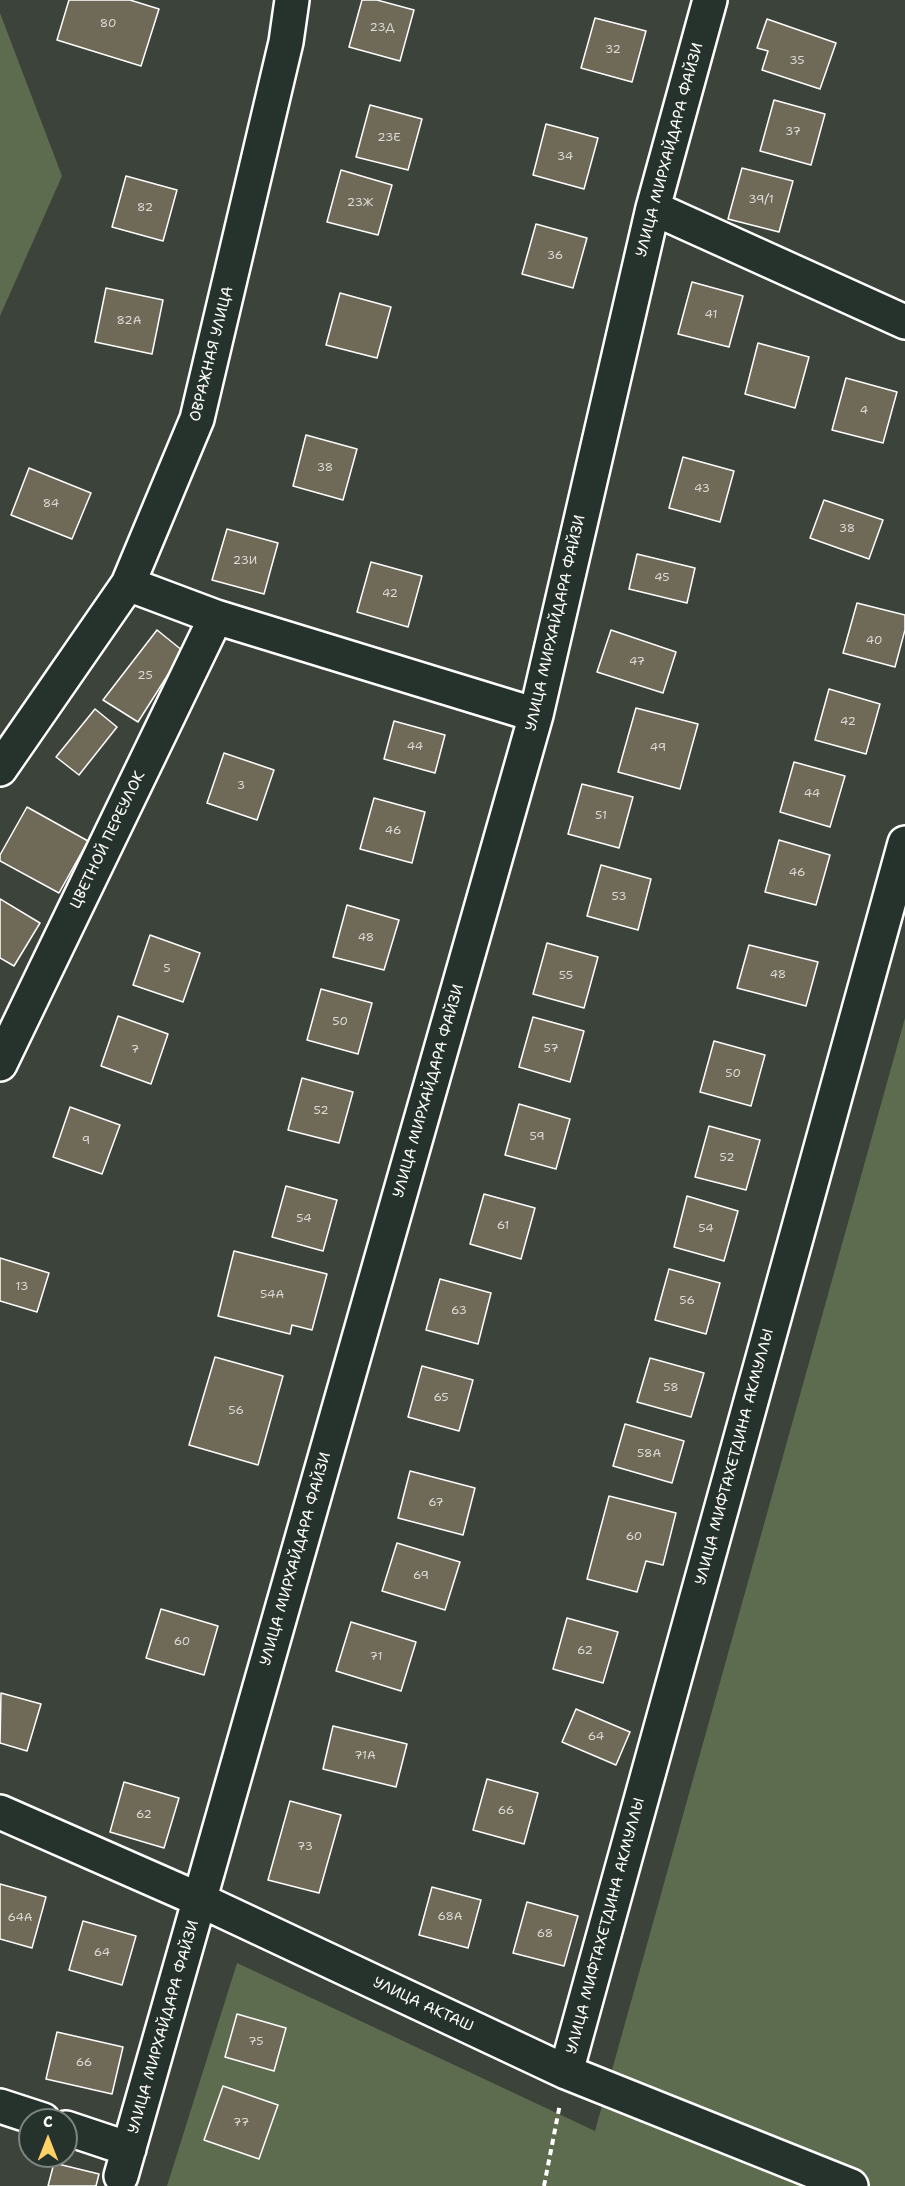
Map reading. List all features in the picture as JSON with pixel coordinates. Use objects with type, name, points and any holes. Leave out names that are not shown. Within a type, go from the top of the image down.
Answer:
[{"type":"street","name":"ОВРАЖНАЯ УЛИЦА","points":[[0,769],[128,584],[197,419],[286,42],[292,0]]},
{"type":"street","name":"УЛИЦА МИРХАЙДАРА ФАЙЗИ","points":[[78,2135],[125,2163],[536,715],[653,208],[710,0]]},
{"type":"street","points":[[653,208],[905,322]]},
{"type":"street","points":[[128,584],[216,617],[536,715]]},
{"type":"street","name":"ЦВЕТНОЙ ПЕРЕУЛОК","points":[[0,1064],[216,617]]},
{"type":"street","name":"УЛИЦА МИФТАХЕТДИНА АКМУЛЛЫ","points":[[566,2072],[905,843]]},
{"type":"street","name":"УЛИЦА АКТАШ","points":[[0,1812],[200,1900],[566,2072],[851,2186]]},
{"type":"street","points":[[0,2106],[18,2112]]},
{"type":"path","points":[[544,2186],[566,2072]]},
{"type":"green space","points":[[0,13],[62,176],[0,316]]},
{"type":"green space","points":[[905,1018],[905,2186],[167,2186],[237,1963],[595,2131]]},
{"type":"building","points":[[69,0],[130,0],[159,9],[141,66],[57,40]]},
{"type":"building","points":[[362,0],[377,0],[414,10],[400,61],[349,47]]},
{"type":"building","points":[[595,18],[646,31],[632,82],[581,68]]},
{"type":"building","points":[[767,19],[836,43],[820,89],[762,70],[768,51],[757,48]]},
{"type":"building","points":[[774,100],[825,114],[811,165],[760,151]]},
{"type":"building","points":[[370,105],[422,119],[408,170],[356,157]]},
{"type":"building","points":[[546,124],[598,138],[584,189],[533,175]]},
{"type":"building","points":[[742,168],[793,181],[779,232],[728,219]]},
{"type":"building","points":[[341,170],[392,185],[378,235],[327,222]]},
{"type":"building","points":[[126,176],[177,190],[163,241],[112,227]]},
{"type":"building","points":[[536,224],[587,238],[573,288],[522,274]]},
{"type":"building","points":[[692,282],[743,296],[729,347],[678,334]]},
{"type":"building","points":[[106,288],[163,300],[152,354],[95,342]]},
{"type":"building","points":[[340,293],[391,307],[377,358],[326,345]]},
{"type":"building","points":[[758,343],[809,357],[795,408],[745,394]]},
{"type":"building","points":[[846,378],[897,392],[883,443],[832,430]]},
{"type":"building","points":[[306,435],[357,449],[343,500],[293,486]]},
{"type":"building","points":[[683,457],[734,471],[720,522],[669,508]]},
{"type":"building","points":[[29,468],[91,493],[72,539],[11,515]]},
{"type":"building","points":[[824,500],[883,520],[869,559],[810,538]]},
{"type":"building","points":[[227,529],[278,543],[264,594],[212,580]]},
{"type":"building","points":[[637,554],[695,568],[687,603],[629,589]]},
{"type":"building","points":[[371,562],[422,576],[408,627],[357,612]]},
{"type":"building","points":[[857,603],[905,615],[905,630],[895,667],[843,653]]},
{"type":"building","points":[[157,630],[183,651],[138,722],[103,700]]},
{"type":"building","points":[[611,630],[676,652],[663,693],[597,672]]},
{"type":"building","points":[[829,689],[880,704],[866,754],[815,740]]},
{"type":"building","points":[[636,708],[698,724],[680,789],[618,772]]},
{"type":"building","points":[[95,709],[117,727],[79,775],[56,757]]},
{"type":"building","points":[[394,721],[445,735],[435,773],[384,759]]},
{"type":"building","points":[[224,753],[274,770],[257,820],[207,803]]},
{"type":"building","points":[[794,762],[845,776],[830,827],[780,812]]},
{"type":"building","points":[[582,784],[633,797],[619,848],[568,834]]},
{"type":"building","points":[[374,798],[425,812],[412,863],[360,849]]},
{"type":"building","points":[[27,807],[88,841],[59,893],[0,861],[0,855]]},
{"type":"building","points":[[779,840],[830,855],[816,905],[765,892]]},
{"type":"building","points":[[601,865],[651,879],[638,930],[587,916]]},
{"type":"building","points":[[0,899],[40,923],[14,966],[0,958]]},
{"type":"building","points":[[347,905],[399,920],[384,970],[333,957]]},
{"type":"building","points":[[150,935],[200,953],[183,1002],[133,985]]},
{"type":"building","points":[[547,943],[598,957],[584,1008],[533,994]]},
{"type":"building","points":[[749,945],[818,962],[806,1006],[737,988]]},
{"type":"building","points":[[321,989],[372,1003],[358,1054],[307,1040]]},
{"type":"building","points":[[118,1016],[168,1034],[151,1084],[101,1066]]},
{"type":"building","points":[[533,1017],[584,1031],[570,1082],[519,1067]]},
{"type":"building","points":[[714,1041],[765,1055],[751,1106],[700,1092]]},
{"type":"building","points":[[302,1078],[353,1092],[339,1143],[288,1130]]},
{"type":"building","points":[[519,1104],[570,1119],[556,1169],[505,1155]]},
{"type":"building","points":[[70,1107],[120,1125],[102,1174],[53,1157]]},
{"type":"building","points":[[709,1126],[760,1140],[746,1190],[695,1177]]},
{"type":"building","points":[[286,1186],[337,1200],[323,1251],[272,1237]]},
{"type":"building","points":[[484,1194],[535,1208],[521,1259],[470,1244]]},
{"type":"building","points":[[687,1196],[738,1211],[724,1261],[674,1247]]},
{"type":"building","points":[[234,1251],[327,1274],[312,1330],[292,1325],[290,1334],[218,1316]]},
{"type":"building","points":[[0,1258],[49,1273],[37,1312],[0,1301]]},
{"type":"building","points":[[669,1269],[720,1283],[706,1334],[655,1320]]},
{"type":"building","points":[[440,1279],[491,1293],[478,1344],[426,1330]]},
{"type":"building","points":[[215,1357],[283,1376],[258,1465],[189,1445]]},
{"type":"building","points":[[650,1358],[704,1373],[691,1417],[637,1402]]},
{"type":"building","points":[[422,1366],[473,1380],[459,1431],[408,1417]]},
{"type":"building","points":[[625,1424],[684,1441],[672,1483],[613,1466]]},
{"type":"building","points":[[410,1471],[475,1488],[463,1535],[398,1518]]},
{"type":"building","points":[[609,1496],[676,1513],[663,1565],[646,1561],[637,1592],[587,1579]]},
{"type":"building","points":[[397,1543],[460,1562],[445,1610],[382,1591]]},
{"type":"building","points":[[161,1609],[218,1626],[204,1675],[146,1658]]},
{"type":"building","points":[[567,1618],[618,1632],[603,1683],[553,1669]]},
{"type":"building","points":[[351,1622],[416,1642],[401,1691],[336,1671]]},
{"type":"building","points":[[1,1693],[41,1704],[27,1751],[0,1743]]},
{"type":"building","points":[[576,1709],[630,1732],[616,1765],[562,1742]]},
{"type":"building","points":[[333,1726],[407,1744],[396,1787],[323,1769]]},
{"type":"building","points":[[487,1779],[538,1793],[524,1844],[473,1830]]},
{"type":"building","points":[[124,1782],[179,1798],[164,1848],[110,1832]]},
{"type":"building","points":[[290,1801],[341,1815],[319,1893],[268,1880]]},
{"type":"building","points":[[0,1884],[46,1897],[32,1948],[0,1939]]},
{"type":"building","points":[[432,1887],[481,1900],[468,1948],[419,1935]]},
{"type":"building","points":[[527,1902],[578,1916],[564,1966],[513,1953]]},
{"type":"building","points":[[83,1921],[136,1936],[122,1985],[69,1970]]},
{"type":"building","points":[[237,2014],[286,2028],[274,2071],[225,2057]]},
{"type":"building","points":[[57,2032],[123,2047],[112,2094],[46,2079]]},
{"type":"building","points":[[223,2086],[278,2105],[259,2159],[204,2140]]},
{"type":"building","points":[[53,2168],[74,2168],[99,2174],[96,2186],[48,2186]]}]
